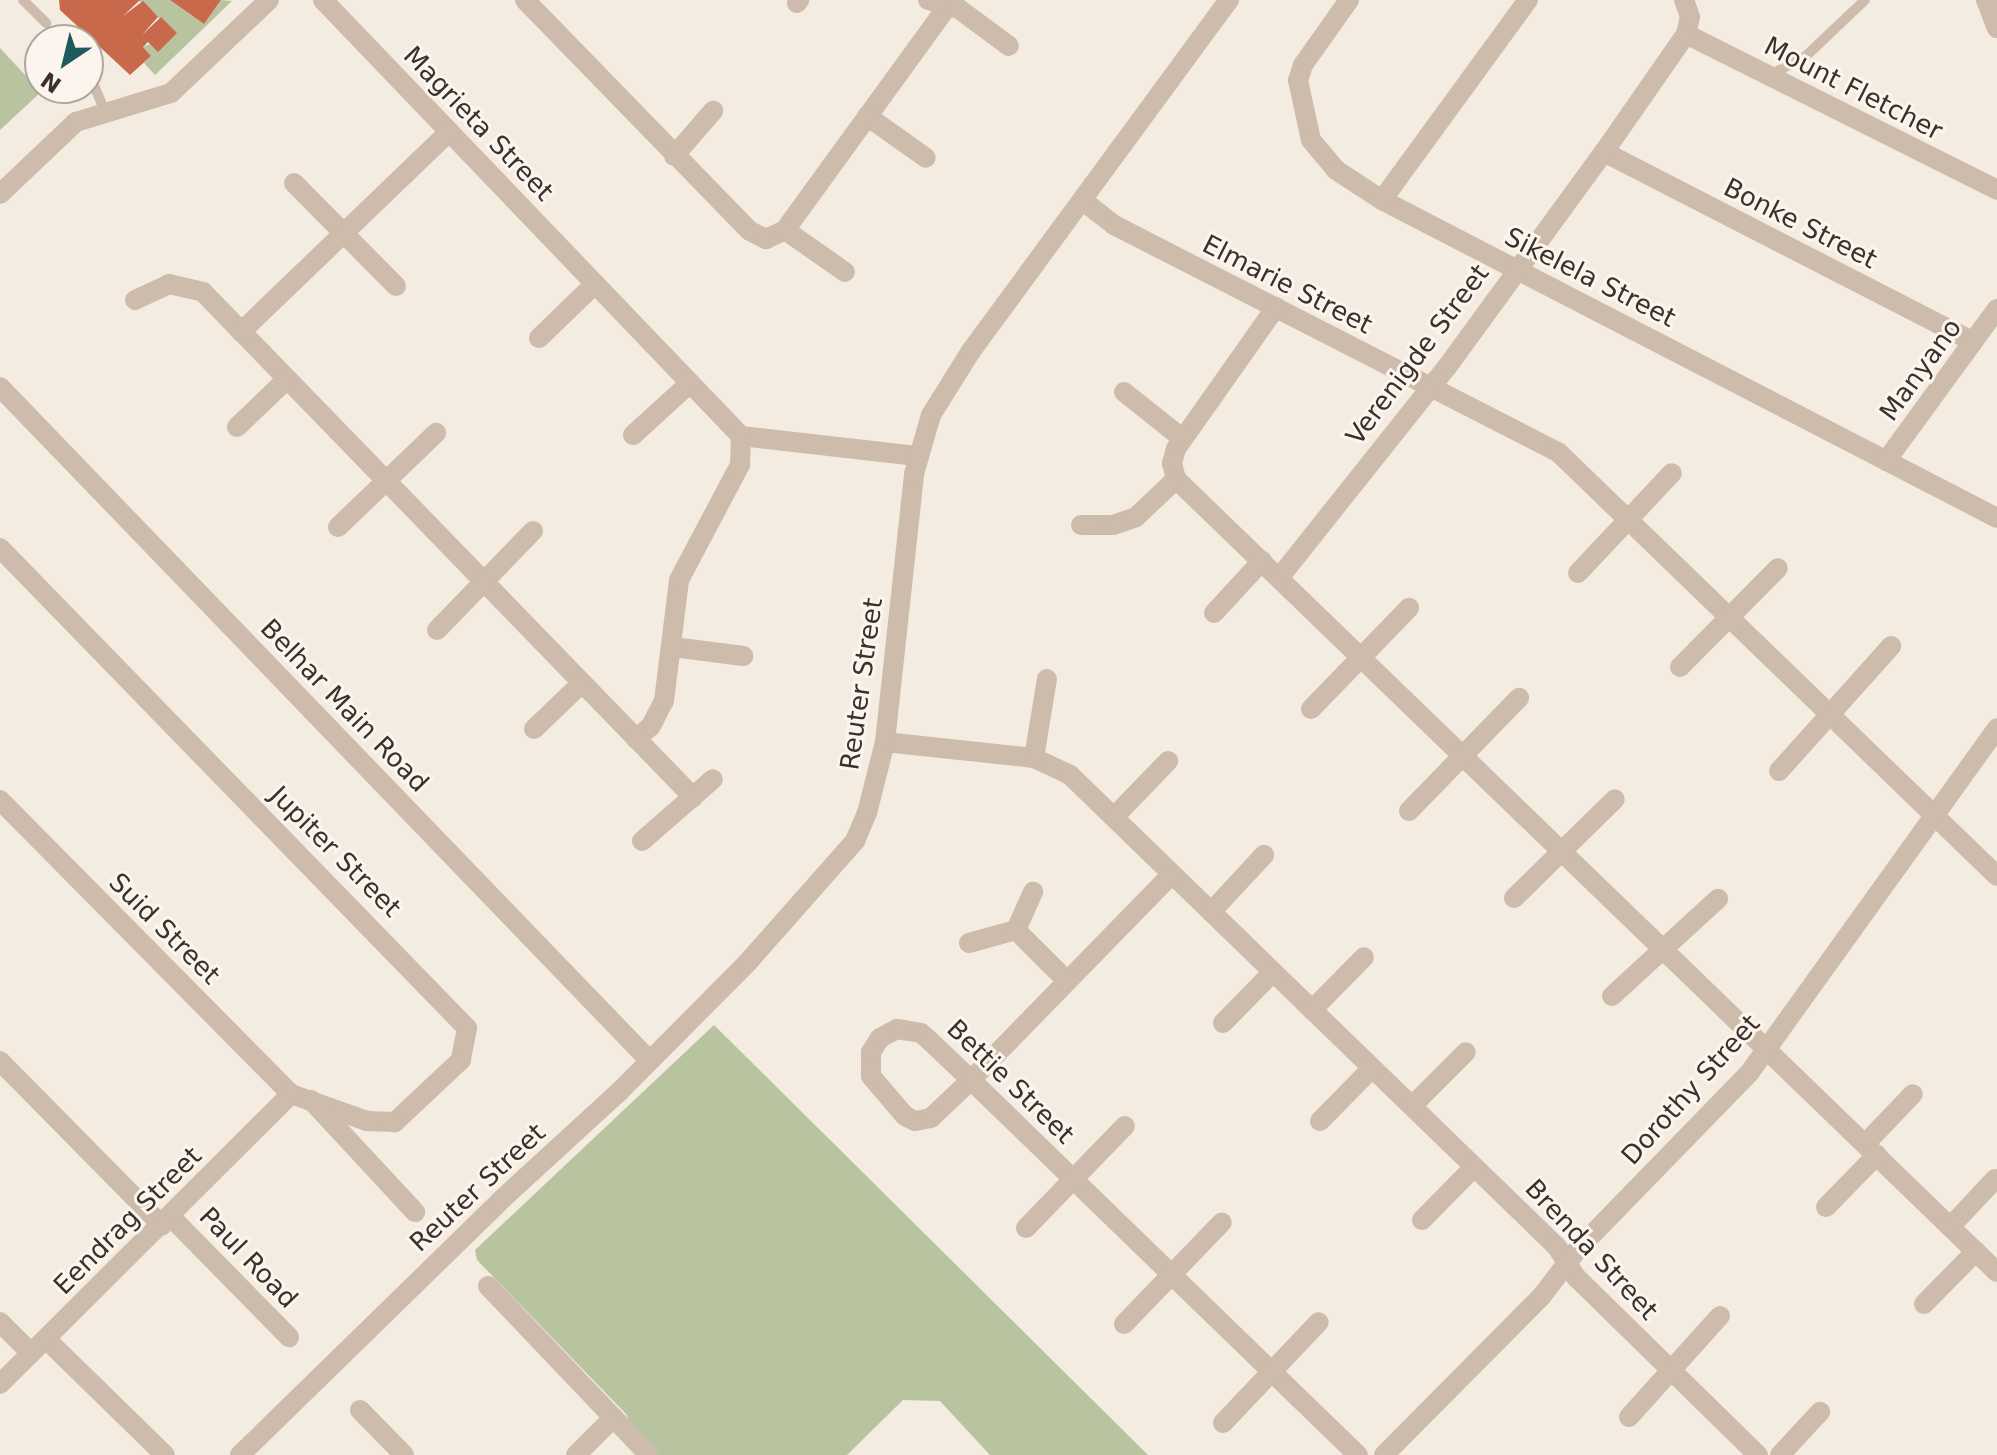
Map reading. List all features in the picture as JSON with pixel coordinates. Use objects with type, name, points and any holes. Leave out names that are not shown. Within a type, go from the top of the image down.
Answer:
[{"type":"street","points":[[0,194],[69,127],[171,93],[269,0]]},
{"type":"street","name":"Magrieta Street","points":[[323,0],[741,436]]},
{"type":"street","points":[[525,0],[755,236],[774,238],[785,230],[867,116],[942,2],[1009,46]]},
{"type":"street","name":"Reuter Street","points":[[240,1455],[650,1061],[748,962],[855,841],[867,813],[885,742],[917,456],[949,383],[1229,0]]},
{"type":"street","name":"Sikelela Street","points":[[1349,0],[1303,65],[1299,96],[1318,152],[1382,200],[1997,518]]},
{"type":"street","points":[[1382,200],[1528,0]]},
{"type":"street","points":[[1986,0],[1997,28]]},
{"type":"street","points":[[1686,34],[1690,3]]},
{"type":"street","name":"Mount Fletcher","points":[[1686,34],[1997,190]]},
{"type":"street","name":"Verenigde Street","points":[[1279,578],[1429,386],[1604,152],[1686,34]]},
{"type":"street","points":[[674,156],[713,111]]},
{"type":"street","points":[[867,116],[926,158]]},
{"type":"street","points":[[241,332],[449,132]]},
{"type":"street","name":"Bonke Street","points":[[1604,152],[1973,342]]},
{"type":"street","points":[[294,183],[396,286]]},
{"type":"street","name":"Elmarie Street","points":[[1082,200],[1114,225],[1549,446],[1997,876]]},
{"type":"street","points":[[785,230],[845,272]]},
{"type":"street","points":[[539,338],[595,284]]},
{"type":"street","points":[[135,300],[160,285],[192,287],[241,332],[693,797]]},
{"type":"street","points":[[1276,307],[1173,456],[1176,479],[1997,1272]]},
{"type":"street","name":"Manyano","points":[[1886,461],[1997,309]]},
{"type":"street","points":[[237,427],[287,379]]},
{"type":"street","points":[[633,435],[690,383]]},
{"type":"street","name":"Belhar Main Road","points":[[0,387],[650,1061]]},
{"type":"street","points":[[1124,392],[1183,439]]},
{"type":"street","points":[[338,527],[436,433]]},
{"type":"street","points":[[636,739],[651,726],[664,701],[679,580],[740,465],[741,436],[917,456]]},
{"type":"street","points":[[1578,573],[1672,473]]},
{"type":"street","points":[[1081,525],[1113,525],[1136,517],[1176,479]]},
{"type":"street","points":[[437,630],[533,531]]},
{"type":"street","name":"Jupiter Street","points":[[0,548],[467,1028],[461,1060],[395,1122],[367,1121],[300,1095]]},
{"type":"street","points":[[1214,613],[1262,561]]},
{"type":"street","points":[[1680,667],[1778,568]]},
{"type":"street","points":[[1311,709],[1409,608]]},
{"type":"street","points":[[1779,771],[1891,646]]},
{"type":"street","points":[[673,647],[743,656]]},
{"type":"street","points":[[1034,758],[1047,679]]},
{"type":"street","points":[[534,729],[582,683]]},
{"type":"street","points":[[1409,811],[1519,698]]},
{"type":"street","name":"Dorothy Street","points":[[1384,1455],[1568,1264],[1768,1048],[1997,728]]},
{"type":"street","name":"Brenda Street","points":[[885,742],[1034,758],[1070,775],[1557,1247],[1568,1264],[1758,1455]]},
{"type":"street","points":[[1114,817],[1168,761]]},
{"type":"street","points":[[642,841],[713,779]]},
{"type":"street","points":[[1514,898],[1615,799]]},
{"type":"street","name":"Suid Street","points":[[0,800],[415,1212]]},
{"type":"street","points":[[1211,912],[1264,855]]},
{"type":"street","points":[[971,1080],[1172,874]]},
{"type":"street","points":[[1016,930],[1033,892]]},
{"type":"street","points":[[1612,996],[1718,899]]},
{"type":"street","points":[[1016,930],[1067,981]]},
{"type":"street","points":[[969,943],[1016,930]]},
{"type":"street","points":[[1312,1010],[1364,957]]},
{"type":"street","points":[[1223,1023],[1273,972]]},
{"type":"street","name":"Bettie Street","points":[[971,1080],[931,1118],[915,1121],[874,1085],[871,1052],[889,1031],[912,1029],[971,1080],[1358,1455]]},
{"type":"street","points":[[1412,1106],[1466,1052]]},
{"type":"street","name":"Paul Road","points":[[0,1061],[289,1337]]},
{"type":"street","points":[[1320,1121],[1372,1068]]},
{"type":"street","points":[[1826,1207],[1913,1094]]},
{"type":"street","name":"Eendrag Street","points":[[0,1384],[166,1220],[300,1095]]},
{"type":"street","name":"Bettie Street","points":[[1026,1228],[1125,1126]]},
{"type":"street","points":[[1422,1220],[1474,1167]]},
{"type":"street","points":[[1950,1227],[1995,1179]]},
{"type":"street","points":[[1124,1324],[1222,1222]]},
{"type":"street","points":[[1924,1304],[1976,1251]]},
{"type":"street","points":[[488,1286],[649,1455]]},
{"type":"street","points":[[1629,1417],[1720,1316]]},
{"type":"street","points":[[0,1322],[38,1346],[165,1455]]},
{"type":"street","points":[[1223,1423],[1319,1322]]},
{"type":"street","points":[[360,1410],[404,1455]]},
{"type":"street","points":[[1780,1455],[1820,1412]]},
{"type":"street","points":[[576,1455],[613,1418]]},
{"type":"lane","points":[[23,0],[46,23]]},
{"type":"lane","points":[[1769,76],[1806,56],[1865,0]]},
{"type":"lane","points":[[102,104],[106,114]]},
{"type":"green space","points":[[138,0],[170,0],[204,24],[221,0],[232,1],[155,75],[144,63],[151,56],[143,47],[177,33]]},
{"type":"green space","points":[[0,48],[24,74],[24,104],[28,104],[0,130]]},
{"type":"green space","points":[[714,1025],[1148,1455],[990,1455],[940,1401],[903,1400],[847,1455],[656,1455],[634,1432],[626,1414],[477,1260],[475,1250]]},
{"type":"building","points":[[59,0],[140,0],[123,16],[143,1],[147,5],[158,17],[142,35],[161,17],[177,33],[158,52],[148,42],[143,47],[151,56],[130,75],[104,51],[104,24],[75,24],[60,10]]},
{"type":"building","points":[[170,0],[221,0],[204,24]]}]
